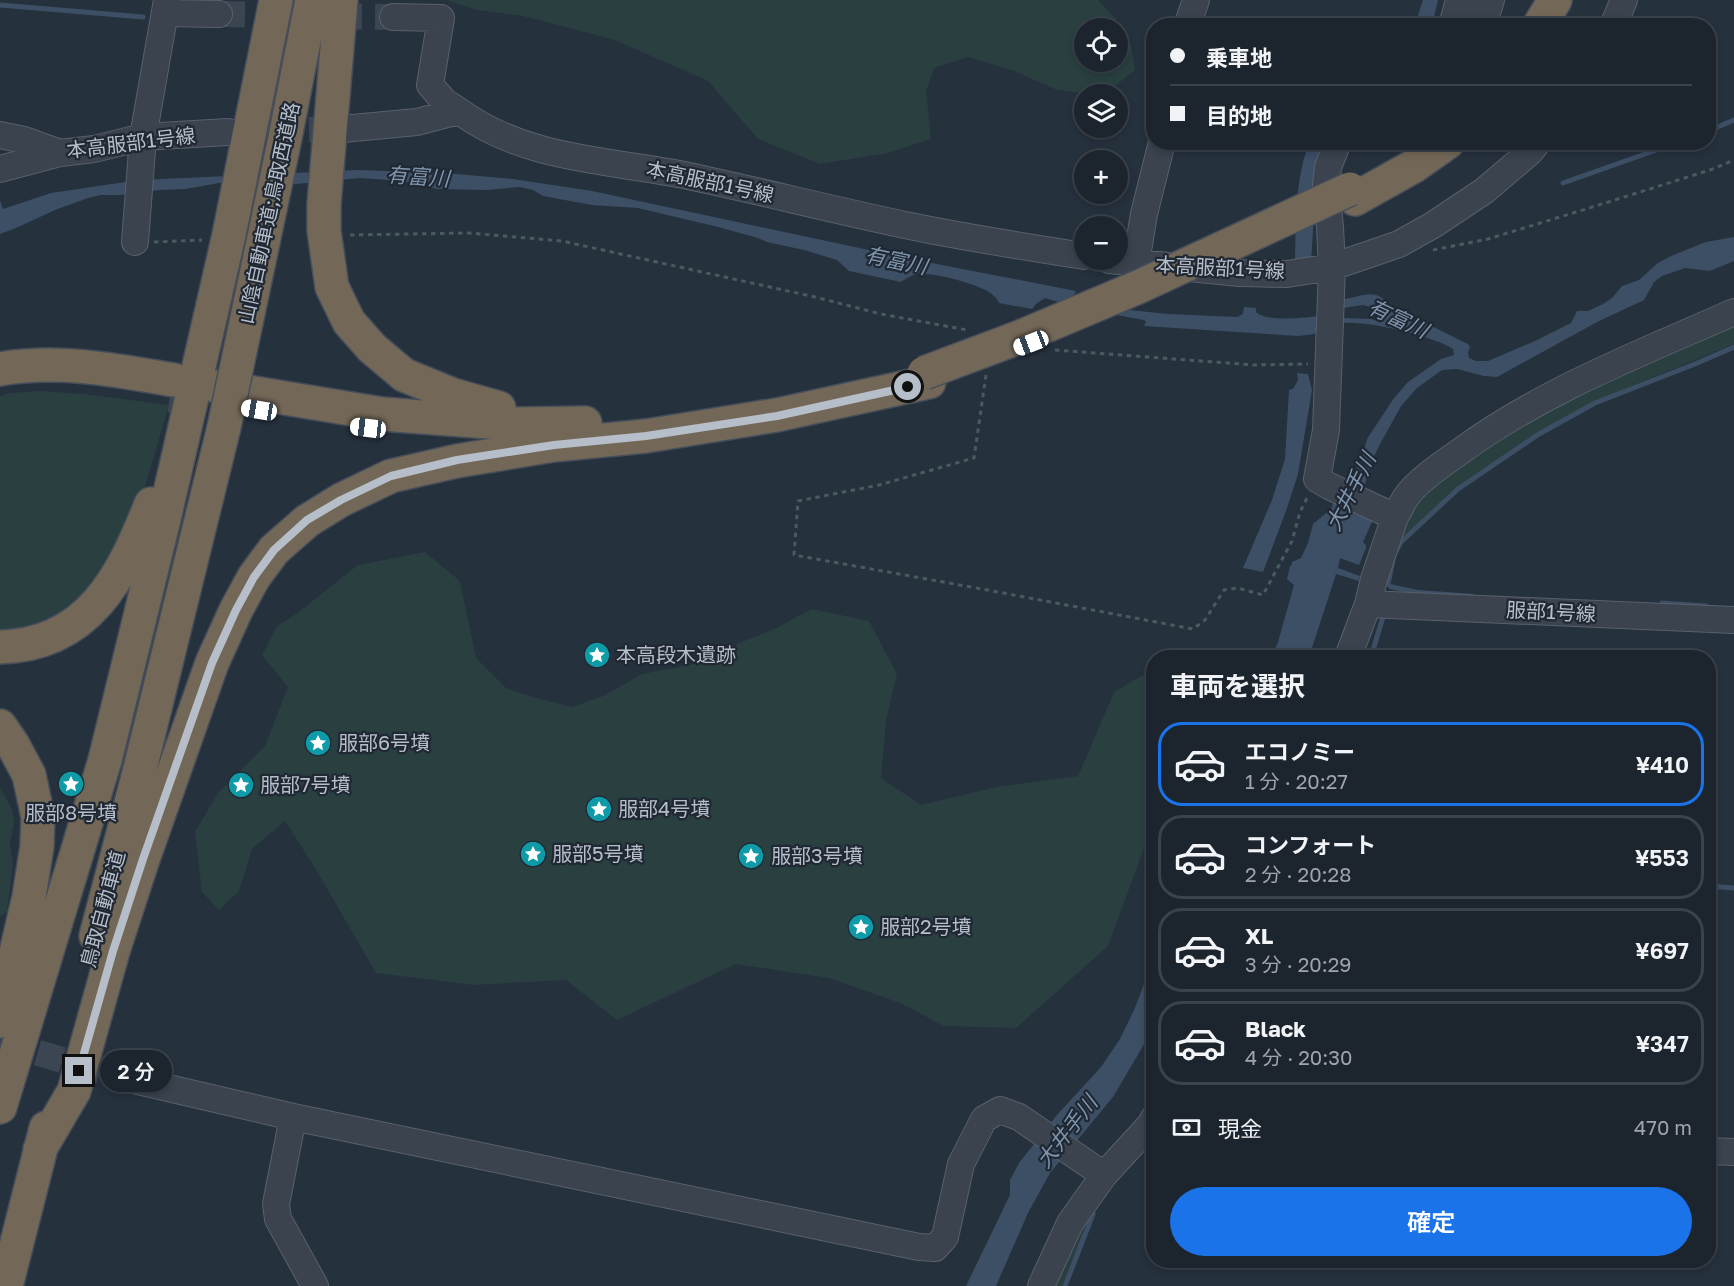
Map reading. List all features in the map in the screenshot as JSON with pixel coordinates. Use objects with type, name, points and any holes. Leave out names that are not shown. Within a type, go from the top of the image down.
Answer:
[{"type":"highway","name":"山陰自動車道;鳥取西道路","points":[[198,402],[217,238],[238,136],[276,0]]},
{"type":"highway","name":"山陰自動車道;鳥取西道路","points":[[198,402],[285,138],[312,0]]},
{"type":"highway","points":[[341,0],[335,134],[324,204],[332,233],[332,287],[349,322],[372,348],[404,375],[453,395],[502,409],[647,422]]},
{"type":"highway","points":[[1544,18],[1555,0]]},
{"type":"highway","points":[[1558,18],[1568,0]]},
{"type":"highway","points":[[1353,194],[1418,150]]},
{"type":"highway","points":[[40,1149],[74,1091],[113,951],[212,663],[254,577],[274,550],[307,520],[341,500],[391,476],[457,460],[554,445],[646,436],[777,416],[927,378],[1353,194],[1414,166],[1437,150]]},
{"type":"highway","points":[[0,647],[28,645],[59,634],[90,610],[113,584],[137,539],[158,486],[206,336]]},
{"type":"highway","points":[[0,369],[24,365],[72,365],[198,402],[514,424],[647,422],[773,407],[927,378]]},
{"type":"highway","points":[[0,386],[18,383],[93,384],[347,425],[554,445]]},
{"type":"highway","name":"鳥取自動車道","points":[[0,1107],[105,760],[164,519],[198,402]]},
{"type":"highway","name":"鳥取自動車道","points":[[6,1286],[140,769],[198,402]]},
{"type":"highway","points":[[0,726],[29,775],[38,817],[37,846],[30,897],[0,1021]]},
{"type":"street","points":[[1190,18],[1196,0]]},
{"type":"street","points":[[1454,18],[1458,4],[1487,13],[1491,0]]},
{"type":"street","points":[[1616,18],[1624,0]]},
{"type":"street","points":[[135,242],[143,137],[167,7],[219,14]]},
{"type":"street","name":"本高服部1号線","points":[[393,17],[441,18],[430,85],[445,102],[471,121],[499,135],[541,150],[684,175],[912,226],[1074,254]]},
{"type":"street","points":[[335,134],[417,122],[459,111]]},
{"type":"street","name":"本高服部1号線","points":[[0,135],[24,140],[60,153],[94,149],[143,137],[238,136]]},
{"type":"street","points":[[1136,263],[1144,214],[1160,150]]},
{"type":"street","points":[[1335,150],[1328,167],[1326,186],[1332,243],[1323,482],[1391,515]]},
{"type":"street","name":"本高服部1号線","points":[[1128,262],[1252,273],[1331,273],[1399,244],[1433,225],[1484,191],[1532,150]]},
{"type":"street","points":[[0,168],[60,153]]},
{"type":"street","points":[[1351,650],[1368,604],[1391,515],[1434,470],[1516,414],[1601,370],[1734,312]]},
{"type":"street","name":"服部1号線","points":[[1368,604],[1734,620]]},
{"type":"street","points":[[125,1078],[293,1117],[919,1247],[935,1248],[945,1238],[961,1164],[984,1119],[1000,1110],[1019,1117],[1097,1169]]},
{"type":"street","points":[[293,1117],[276,1204],[278,1219],[315,1286]]},
{"type":"street","points":[[1041,1286],[1097,1169],[1146,1128]]},
{"type":"street","points":[[1716,1151],[1734,1152]]},
{"type":"path","points":[[1399,244],[1432,251],[1488,239],[1710,170],[1734,160]]},
{"type":"path","points":[[332,233],[469,232],[562,242],[815,297]]},
{"type":"path","points":[[135,242],[217,238]]},
{"type":"path","points":[[986,373],[974,458],[879,485],[798,501],[794,555],[1193,629],[1205,620],[1224,590],[1238,588],[1263,595],[1292,542],[1300,513],[1323,482]]},
{"type":"green space","points":[[446,0],[1098,0],[1115,18],[1074,18],[1074,72],[1128,72],[1128,40],[1135,70],[1118,84],[1074,84],[1074,92],[1057,90],[1014,71],[968,57],[934,68],[926,92],[931,139],[888,153],[820,164],[758,139],[708,81],[615,40],[523,16],[477,10]]},
{"type":"green space","points":[[1734,317],[1734,344],[1593,402],[1538,433],[1455,489],[1400,540],[1393,554],[1383,597],[1379,592],[1401,516],[1488,437]]},
{"type":"green space","points":[[40,391],[169,405],[146,484],[124,539],[98,585],[57,622],[0,637],[0,396],[9,393]]},
{"type":"green space","points":[[425,552],[460,581],[476,658],[506,688],[572,707],[603,696],[642,674],[721,659],[737,644],[772,630],[812,609],[869,621],[897,674],[886,721],[881,778],[921,805],[996,787],[1078,776],[1114,692],[1146,673],[1146,843],[1108,946],[1016,1028],[944,1026],[900,1003],[829,978],[736,964],[617,1020],[566,980],[473,985],[376,973],[285,821],[252,849],[239,891],[219,910],[202,892],[195,832],[218,793],[265,746],[288,687],[262,655],[277,626],[296,614],[358,565]]},
{"type":"green space","points":[[0,788],[12,809],[14,823],[10,843],[13,864],[7,912],[0,916]]},
{"type":"green space","points":[[1146,1138],[1093,1212],[1062,1286],[1046,1286],[1075,1224]]},
{"type":"water","points":[[1423,0],[1438,0],[1434,18],[1417,18]]},
{"type":"water","points":[[1306,150],[1323,150],[1315,198],[1311,262],[1295,262],[1296,217]]},
{"type":"water","points":[[358,170],[445,173],[513,179],[592,191],[911,259],[1076,291],[1073,297],[1119,309],[1237,317],[1243,314],[1244,307],[1256,308],[1256,312],[1269,317],[1322,316],[1340,299],[1371,294],[1380,296],[1392,312],[1399,316],[1431,326],[1468,344],[1469,358],[1476,361],[1488,361],[1571,323],[1577,311],[1588,311],[1603,304],[1612,298],[1622,286],[1639,280],[1658,263],[1706,242],[1734,237],[1734,261],[1710,271],[1685,268],[1662,276],[1654,282],[1644,300],[1597,322],[1497,377],[1457,369],[1442,370],[1417,388],[1401,406],[1371,463],[1363,491],[1376,513],[1363,542],[1366,548],[1359,565],[1340,558],[1338,568],[1360,576],[1359,581],[1336,574],[1311,650],[1275,650],[1294,585],[1287,579],[1290,566],[1292,562],[1301,558],[1313,524],[1331,509],[1336,496],[1344,488],[1362,459],[1367,439],[1394,398],[1408,382],[1441,359],[1454,355],[1453,349],[1415,334],[1363,324],[1339,324],[1322,332],[1298,336],[1144,326],[1146,322],[1144,320],[1078,308],[1045,298],[1032,309],[999,303],[995,297],[980,288],[946,277],[918,274],[901,282],[849,271],[837,260],[718,227],[638,208],[592,205],[543,196],[533,190],[520,187],[487,190],[437,189],[403,181],[360,178],[275,186],[256,183],[219,183],[186,189],[88,198],[0,234],[0,201],[3,209],[51,193],[139,180]],"holes":[[[1362,305],[1372,308],[1383,316],[1384,319],[1381,322],[1371,319],[1343,318],[1343,308]]]},
{"type":"water","points":[[1297,373],[1308,374],[1312,390],[1298,474],[1263,572],[1243,568],[1272,500],[1285,459],[1289,390],[1293,389],[1298,380]]},
{"type":"water","points":[[1390,584],[1418,590],[1474,594],[1473,597],[1414,594],[1390,589],[1387,586]]},
{"type":"water","name":"大井手川","points":[[1146,979],[1146,1041],[1113,1097],[1050,1173],[1028,1213],[996,1286],[966,1286],[1010,1195],[1010,1180],[1019,1163],[1057,1115],[1101,1067],[1120,1039]]},
{"type":"waterway","points":[[0,5],[143,17]]},
{"type":"waterway","points":[[1716,128],[1734,120]]},
{"type":"waterway","points":[[1563,183],[1656,150]]},
{"type":"waterway","points":[[1388,584],[1394,555],[1401,542],[1458,489],[1539,434],[1595,403],[1734,347]]},
{"type":"waterway","points":[[1662,603],[1706,606]]},
{"type":"waterway","points":[[1373,650],[1383,617]]},
{"type":"waterway","points":[[1716,887],[1734,888]]},
{"type":"waterway","points":[[1065,1286],[1093,1214]]},
{"type":"tunnel","points":[[219,14],[393,17]]},
{"type":"tunnel","points":[[231,132],[342,129]]},
{"type":"tunnel","points":[[170,396],[215,403]]},
{"type":"tunnel","points":[[0,1042],[125,1078]]},
{"type":"place","name":"本高段木遺跡","points":[[597,655]]},
{"type":"place","name":"服部6号墳","points":[[318,743]]},
{"type":"place","name":"服部8号墳","points":[[71,784]]},
{"type":"place","name":"服部7号墳","points":[[241,785]]},
{"type":"place","name":"服部4号墳","points":[[599,809]]},
{"type":"place","name":"服部5号墳","points":[[533,854]]},
{"type":"place","name":"服部3号墳","points":[[751,856]]},
{"type":"place","name":"服部2号墳","points":[[861,927]]},
{"type":"route","points":[[79,1071],[113,951],[212,663],[254,577],[274,550],[307,520],[341,500],[391,476],[457,460],[554,445],[646,436],[777,416],[908,387]]},
{"type":"water label","name":"有富川","points":[[418,177]]},
{"type":"water label","name":"有富川","points":[[896,261]]},
{"type":"water label","name":"有富川","points":[[1398,319]]}]
